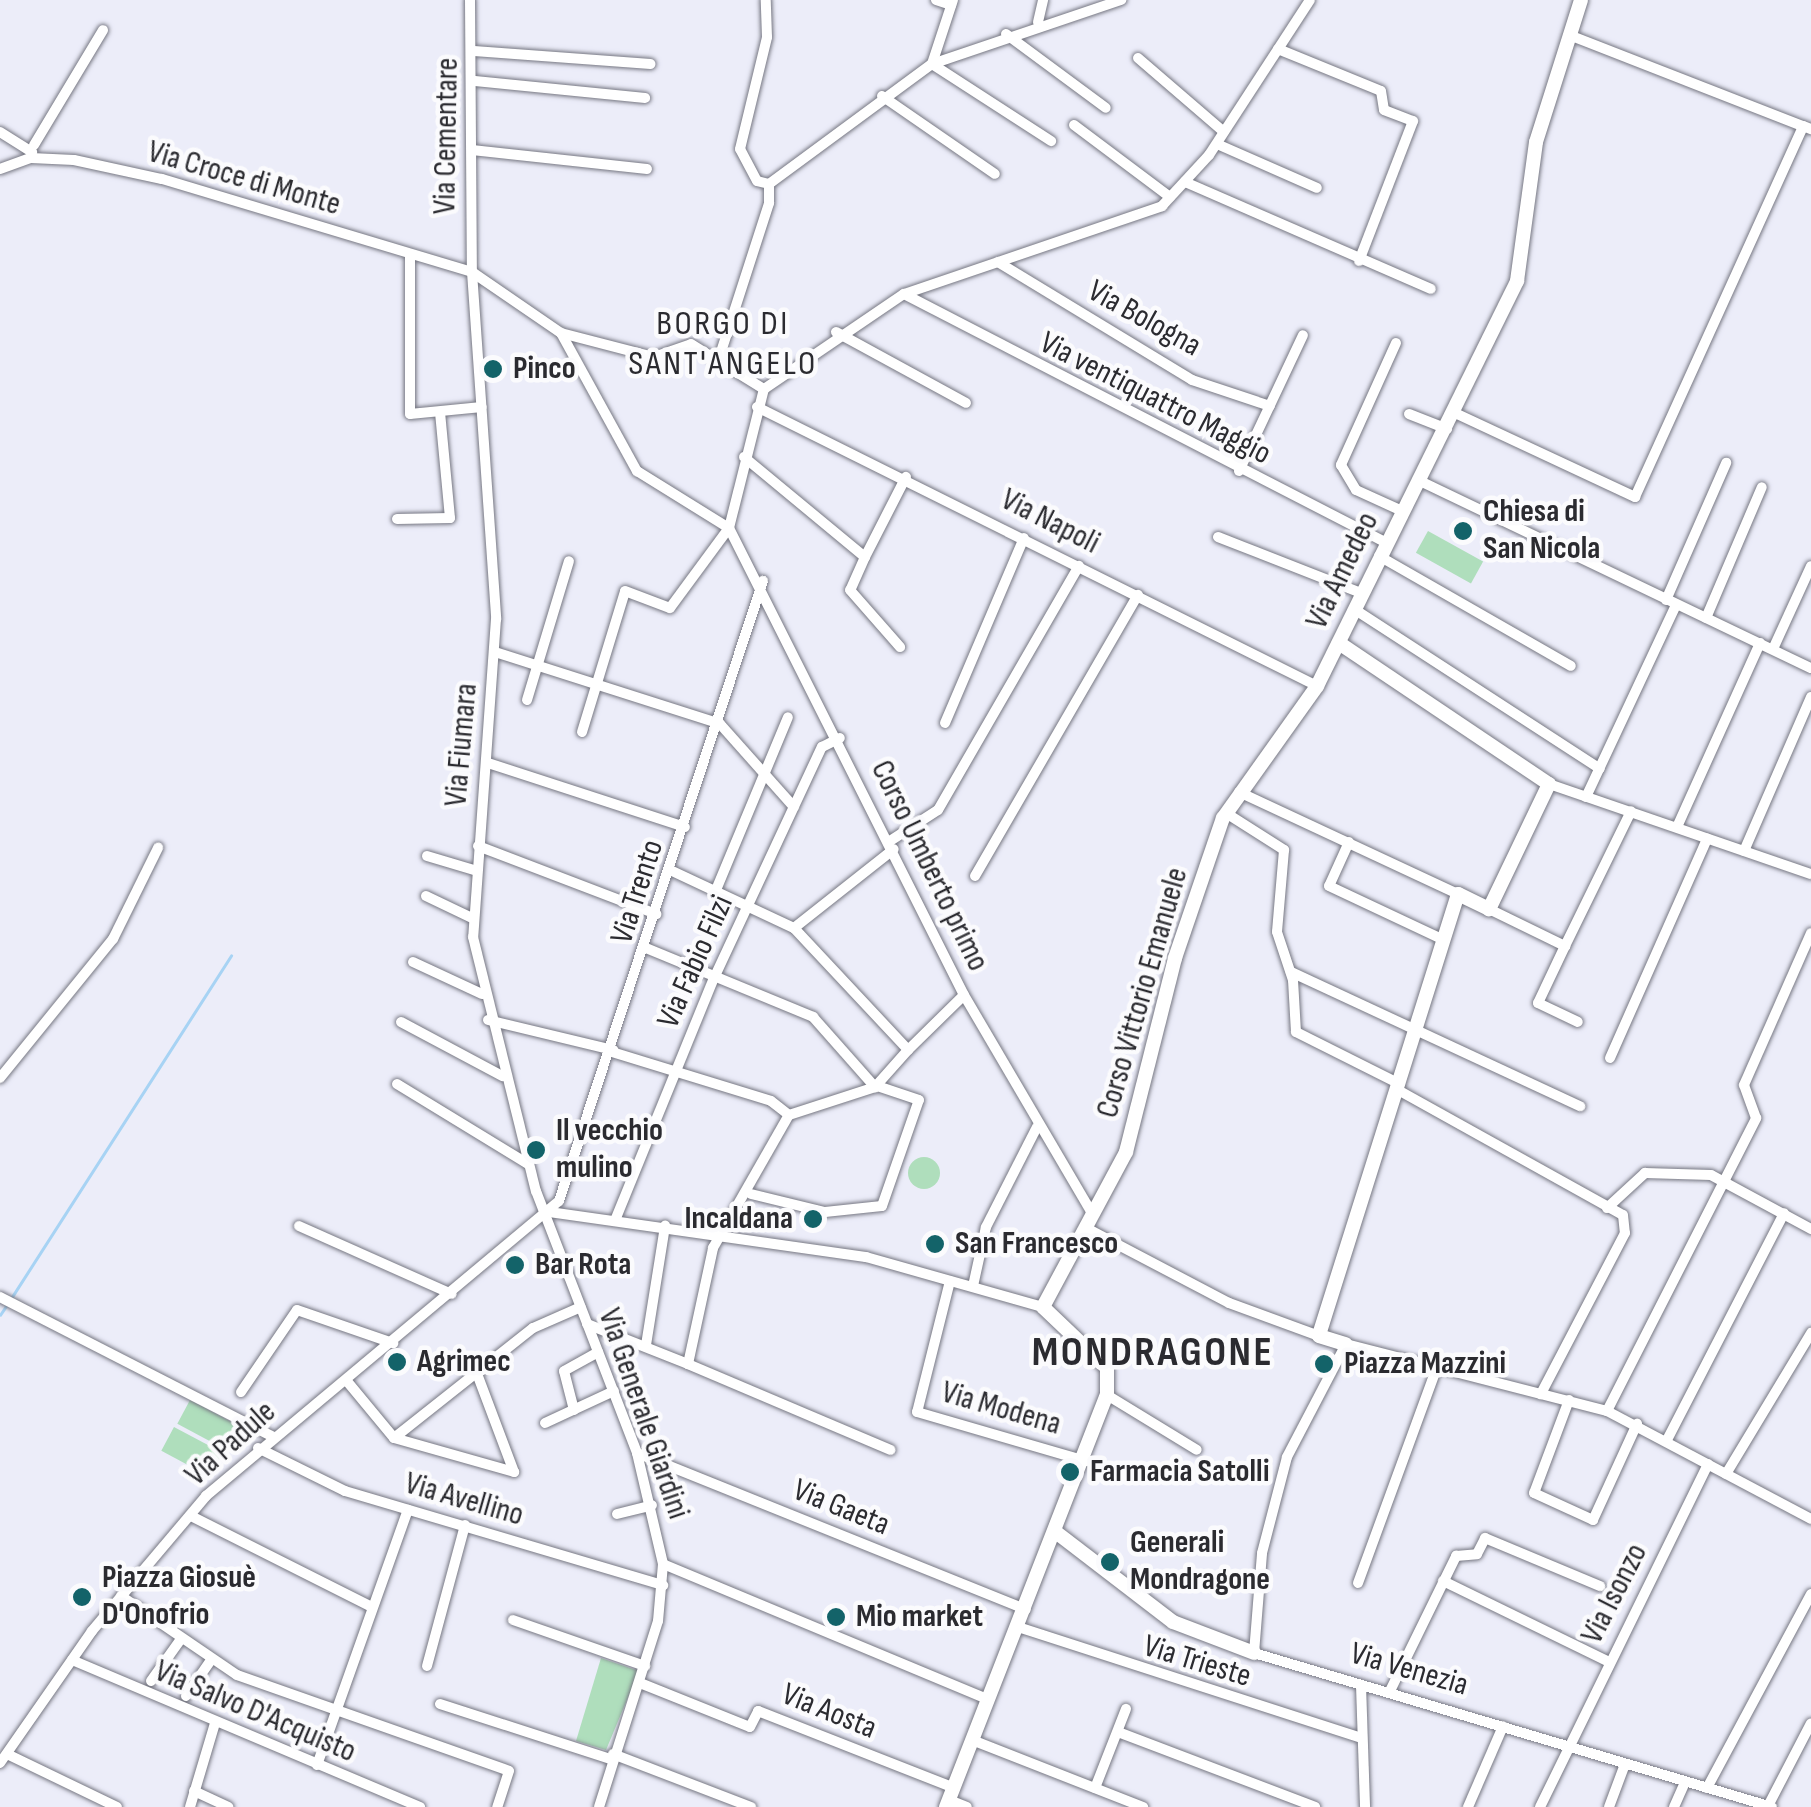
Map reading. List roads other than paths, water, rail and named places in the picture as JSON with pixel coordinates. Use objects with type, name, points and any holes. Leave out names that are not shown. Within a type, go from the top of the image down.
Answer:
[{"type":"street","name":"Via Cementare","points":[[470,0],[475,81],[472,272]]},
{"type":"street","points":[[766,0],[767,38],[740,149],[757,182],[769,184],[882,96],[932,64],[1038,22],[1121,0]]},
{"type":"street","points":[[932,64],[952,3],[936,0]]},
{"type":"street","points":[[1038,22],[1043,0]]},
{"type":"street","points":[[582,732],[628,588],[670,608],[729,528],[764,388],[836,332],[904,294],[998,262],[1126,226],[1170,197],[1217,144],[1310,0]]},
{"type":"street","name":"Via Amedeo","points":[[1317,686],[1382,549],[1448,430],[1516,281],[1536,142],[1580,0]]},
{"type":"street","points":[[31,158],[34,146],[102,30]]},
{"type":"street","points":[[1006,34],[1106,108]]},
{"type":"street","points":[[1455,413],[1635,497],[1807,127],[1569,35]]},
{"type":"street","points":[[1278,49],[1381,91],[1384,110],[1413,121],[1359,261]]},
{"type":"street","points":[[474,51],[651,64]]},
{"type":"street","points":[[1138,58],[1224,132]]},
{"type":"street","points":[[932,64],[1051,141]]},
{"type":"street","points":[[475,81],[645,98]]},
{"type":"street","points":[[882,96],[995,174]]},
{"type":"street","points":[[1074,125],[1170,197]]},
{"type":"street","points":[[0,132],[34,146]]},
{"type":"street","points":[[1217,144],[1317,188]]},
{"type":"street","points":[[472,150],[647,169]]},
{"type":"street","name":"Via Croce di Monte","points":[[0,169],[31,158],[162,180],[472,272],[561,333]]},
{"type":"street","points":[[1185,182],[1359,261],[1431,289]]},
{"type":"street","points":[[720,355],[766,225],[769,184]]},
{"type":"street","points":[[410,254],[410,414],[482,407]]},
{"type":"street","name":"Via Bologna","points":[[998,262],[1192,380],[1270,406]]},
{"type":"street","name":"Via Fiumara","points":[[472,272],[496,652],[472,918],[482,994],[502,1076],[528,1164],[548,1213]]},
{"type":"street","name":"Via ventiquattro Maggio","points":[[904,294],[1382,549],[1571,666]]},
{"type":"street","points":[[836,332],[966,403]]},
{"type":"street","points":[[561,333],[654,358],[685,343],[720,355],[764,388]]},
{"type":"street","points":[[561,333],[637,471],[729,528]]},
{"type":"street","points":[[1239,471],[1303,335]]},
{"type":"street","points":[[1396,344],[1341,465],[1356,490],[1402,511]]},
{"type":"street","name":"Via Napoli","points":[[757,407],[906,476],[1317,686]]},
{"type":"street","points":[[397,518],[450,518],[440,412]]},
{"type":"street","points":[[1408,414],[1448,430]]},
{"type":"street","points":[[744,457],[865,557]]},
{"type":"street","points":[[1586,796],[1671,603],[1726,463]]},
{"type":"street","points":[[900,647],[850,590],[906,476]]},
{"type":"street","points":[[1420,481],[1811,668]]},
{"type":"street","points":[[1706,618],[1762,488]]},
{"type":"street","name":"Corso Umberto primo","points":[[729,528],[763,581],[964,996],[1092,1225]]},
{"type":"street","points":[[1218,536],[1361,593]]},
{"type":"street","points":[[945,723],[1024,538]]},
{"type":"street","points":[[527,700],[569,561]]},
{"type":"street","points":[[794,928],[938,810],[1080,566]]},
{"type":"street","points":[[1773,649],[1811,566]]},
{"type":"street","name":"Via Trento","points":[[548,1213],[613,1051],[763,581]]},
{"type":"street","points":[[975,876],[1138,595]]},
{"type":"street","points":[[1354,608],[1600,769]]},
{"type":"street","points":[[1339,643],[1549,784],[1810,871]]},
{"type":"street","points":[[1676,827],[1760,643]]},
{"type":"street","points":[[496,652],[720,724],[794,808]]},
{"type":"street","name":"Corso Vittorio Emanuele","points":[[1044,1307],[1092,1225],[1139,1116],[1175,958],[1226,814],[1317,686]]},
{"type":"street","points":[[1744,851],[1811,697]]},
{"type":"street","points":[[716,890],[788,717]]},
{"type":"street","name":"Via Fabio Filzi","points":[[616,1218],[714,976],[822,747],[840,738]]},
{"type":"street","points":[[488,764],[685,827]]},
{"type":"street","points":[[1489,909],[1549,784]]},
{"type":"street","points":[[1239,792],[1565,946]]},
{"type":"street","points":[[1578,1022],[1538,1003],[1631,811]]},
{"type":"street","points":[[1226,814],[1284,850],[1277,932],[1291,972],[1296,1032],[1623,1215],[1625,1233],[1542,1394]]},
{"type":"street","points":[[1610,1058],[1707,839]]},
{"type":"street","points":[[1349,842],[1329,886],[1444,940]]},
{"type":"street","points":[[478,846],[656,914]]},
{"type":"street","points":[[0,1078],[113,938],[158,848]]},
{"type":"street","points":[[426,856],[474,870]]},
{"type":"street","points":[[670,870],[794,928],[908,1050]]},
{"type":"street","points":[[1319,1336],[1458,894]]},
{"type":"street","points":[[426,896],[472,918]]},
{"type":"street","points":[[1607,1412],[1758,1110],[1744,1084],[1811,933]]},
{"type":"street","points":[[646,948],[813,1018],[876,1086],[919,1100],[882,1206],[824,1212],[751,1194]]},
{"type":"street","points":[[413,962],[482,994]]},
{"type":"street","points":[[1291,972],[1580,1106]]},
{"type":"street","points":[[688,1364],[724,1234],[751,1194],[789,1115],[876,1086],[964,996]]},
{"type":"street","points":[[488,1020],[613,1051],[772,1100],[789,1115]]},
{"type":"street","points":[[401,1022],[502,1076]]},
{"type":"street","points":[[397,1084],[528,1164]]},
{"type":"street","points":[[973,1286],[986,1226],[1037,1127]]},
{"type":"street","points":[[1607,1208],[1645,1173],[1725,1181],[1811,1229]]},
{"type":"street","points":[[1668,1438],[1784,1212]]},
{"type":"street","points":[[548,1213],[616,1218],[724,1234],[973,1286],[1044,1307],[1107,1368],[1108,1395],[1086,1461],[950,1798],[967,1807]]},
{"type":"street","name":"Via Padule","points":[[3,1758],[120,1596],[258,1448],[393,1343],[548,1213]]},
{"type":"street","name":"Via Generale Giardini","points":[[548,1213],[637,1453],[663,1564],[663,1585],[645,1666],[611,1756],[599,1807]]},
{"type":"street","points":[[1092,1225],[1228,1303],[1346,1344],[1570,1400],[1637,1424],[1811,1519]]},
{"type":"street","points":[[300,1226],[452,1294]]},
{"type":"street","points":[[646,1345],[665,1226]]},
{"type":"street","name":"Via Modena","points":[[950,1280],[917,1412],[1086,1461]]},
{"type":"street","points":[[6,1300],[272,1436]]},
{"type":"street","points":[[394,1438],[533,1328],[580,1307]]},
{"type":"street","points":[[242,1392],[291,1312],[393,1343]]},
{"type":"street","points":[[587,1324],[646,1345],[891,1450]]},
{"type":"street","points":[[1726,1474],[1811,1333]]},
{"type":"street","points":[[1254,1654],[1270,1505],[1346,1344]]},
{"type":"street","points":[[574,1410],[564,1371],[598,1352]]},
{"type":"street","points":[[1358,1582],[1437,1367]]},
{"type":"street","points":[[346,1380],[394,1438],[514,1472],[476,1371]]},
{"type":"street","points":[[544,1422],[614,1391]]},
{"type":"street","points":[[1108,1395],[1198,1450]]},
{"type":"street","points":[[1570,1400],[1534,1493],[1594,1520],[1637,1424]]},
{"type":"street","name":"Via Avellino","points":[[258,1448],[408,1510],[663,1585]]},
{"type":"street","name":"Via Gaeta","points":[[637,1453],[1026,1610]]},
{"type":"street","name":"Via Isonzo","points":[[1540,1807],[1708,1464]]},
{"type":"street","points":[[617,1514],[652,1505]]},
{"type":"street","points":[[317,1764],[408,1510]]},
{"type":"street","points":[[191,1516],[372,1607]]},
{"type":"street","points":[[426,1666],[465,1525]]},
{"type":"street","name":"Via Venezia","points":[[1056,1534],[1174,1622],[1254,1654],[1770,1806]]},
{"type":"street","points":[[1389,1693],[1456,1556],[1477,1554],[1485,1538],[1600,1586]]},
{"type":"street","points":[[663,1564],[988,1699]]},
{"type":"street","points":[[1444,1581],[1609,1662]]},
{"type":"street","points":[[1706,1788],[1811,1594]]},
{"type":"street","points":[[120,1596],[211,1660],[335,1712],[508,1771],[497,1807]]},
{"type":"street","points":[[513,1620],[645,1666]]},
{"type":"street","name":"Via Trieste","points":[[1018,1626],[1362,1738]]},
{"type":"street","points":[[151,1681],[181,1639]]},
{"type":"street","name":"Via Salvo D'Acquisto","points":[[72,1660],[420,1807]]},
{"type":"street","points":[[186,1696],[211,1660]]},
{"type":"street","name":"Via Aosta","points":[[640,1683],[750,1727],[758,1711],[950,1798]]},
{"type":"street","points":[[1361,1685],[1364,1807]]},
{"type":"street","points":[[440,1704],[611,1756],[751,1807]]},
{"type":"street","points":[[1095,1788],[1126,1709]]},
{"type":"street","points":[[190,1807],[214,1723]]},
{"type":"street","points":[[1770,1806],[1811,1723]]},
{"type":"street","points":[[1468,1807],[1503,1726]]},
{"type":"street","points":[[1118,1732],[1315,1807]]},
{"type":"street","points":[[972,1740],[1144,1807]]},
{"type":"street","points":[[3,1758],[117,1807]]},
{"type":"street","points":[[1609,1807],[1625,1764]]},
{"type":"street","points":[[1674,1807],[1685,1782]]},
{"type":"street","points":[[194,1792],[228,1807]]},
{"type":"waterway","points":[[10,1300],[231,956]]},
{"type":"waterway","points":[[0,1315],[6,1306]]},
{"type":"place","name":"Pinco","points":[[493,369]]},
{"type":"place","name":"Chiesa di San Nicola","points":[[1463,531]]},
{"type":"place","name":"Il vecchio mulino","points":[[536,1150]]},
{"type":"place","name":"Incaldana","points":[[813,1219]]},
{"type":"place","name":"San Francesco","points":[[935,1244]]},
{"type":"place","name":"Bar Rota","points":[[515,1265]]},
{"type":"place","name":"Agrimec","points":[[397,1362]]},
{"type":"place","name":"Piazza Mazzini","points":[[1324,1364]]},
{"type":"place","name":"Farmacia Satolli","points":[[1070,1472]]},
{"type":"place","name":"Generali Mondragone","points":[[1110,1562]]},
{"type":"place","name":"Piazza Giosuè D'Onofrio","points":[[82,1597]]},
{"type":"place","name":"Mio market","points":[[836,1617]]},
{"type":"district","name":"BORGO DI SANT'ANGELO","points":[[723,344]]},
{"type":"district","name":"MONDRAGONE","points":[[1153,1353]]}]
